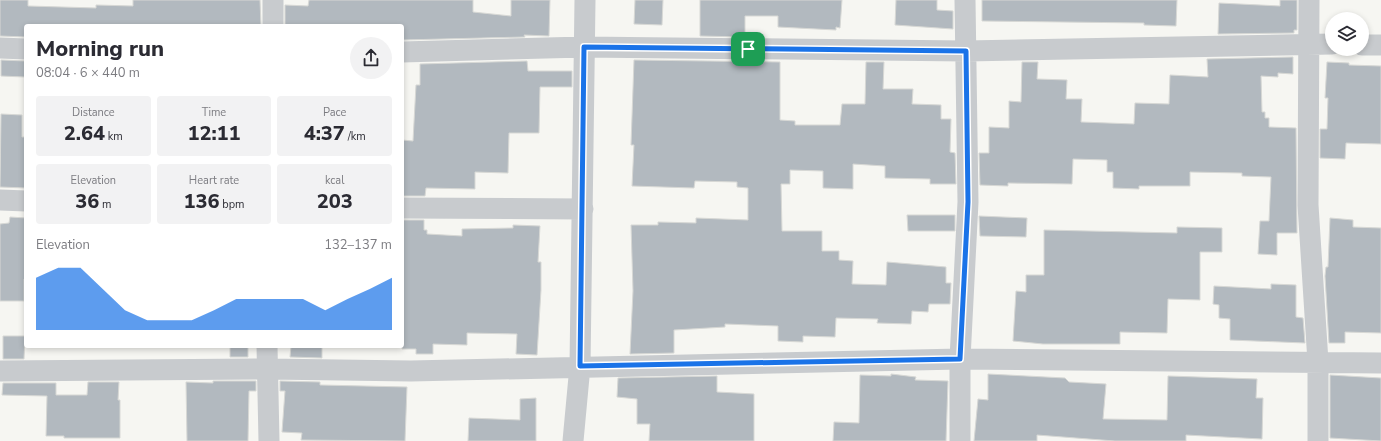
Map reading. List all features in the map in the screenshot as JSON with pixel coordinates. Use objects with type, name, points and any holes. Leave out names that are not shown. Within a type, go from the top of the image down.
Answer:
[{"type":"street","points":[[273,0],[273,24]]},
{"type":"street","points":[[573,441],[580,366],[585,0]]},
{"type":"street","points":[[960,441],[960,359],[968,202],[965,0]]},
{"type":"street","points":[[1309,0],[1308,205],[1318,362],[1318,441]]},
{"type":"street","points":[[404,52],[584,47],[966,51],[1325,44]]},
{"type":"street","points":[[1369,45],[1381,45]]},
{"type":"street","points":[[0,48],[24,49]]},
{"type":"street","points":[[0,200],[24,201]]},
{"type":"street","points":[[404,208],[583,209]]},
{"type":"street","points":[[267,348],[269,441]]},
{"type":"street","points":[[0,371],[268,369],[411,371],[580,366],[960,359],[1381,363]]},
{"type":"building","points":[[0,0],[28,0],[28,6],[96,8],[96,5],[133,6],[133,0],[260,0],[261,24],[24,24],[24,37],[0,36]]},
{"type":"building","points":[[309,0],[473,0],[473,12],[511,16],[511,0],[550,0],[549,36],[524,35],[525,37],[404,40],[404,24],[285,24],[285,5],[308,6]]},
{"type":"building","points":[[635,0],[663,0],[662,25],[634,24]]},
{"type":"building","points":[[700,0],[842,0],[840,28],[836,27],[836,30],[778,27],[778,16],[745,16],[745,37],[700,36]]},
{"type":"building","points":[[896,0],[937,0],[937,10],[953,11],[953,29],[895,25]]},
{"type":"building","points":[[982,0],[1177,0],[1176,26],[1144,25],[1144,23],[982,21]]},
{"type":"building","points":[[1280,0],[1297,0],[1297,30],[1294,30],[1294,33],[1218,34],[1219,3],[1280,6]]},
{"type":"building","points":[[1293,57],[1293,74],[1278,73],[1278,77],[1261,76],[1262,112],[1265,112],[1265,118],[1269,118],[1269,127],[1296,128],[1297,233],[1277,233],[1277,255],[1258,254],[1260,221],[1269,221],[1271,177],[1242,176],[1242,173],[1190,172],[1190,186],[1139,186],[1139,189],[1113,188],[1113,172],[1107,172],[1107,160],[1073,159],[1072,184],[1008,183],[1008,186],[980,185],[979,153],[989,153],[989,127],[1009,128],[1009,101],[1021,102],[1022,62],[1038,62],[1037,79],[1067,80],[1066,99],[1082,99],[1081,122],[1134,124],[1135,103],[1169,104],[1170,75],[1208,77],[1207,59]]},
{"type":"building","points":[[1,60],[24,61],[24,77],[1,76]]},
{"type":"building","points":[[634,60],[780,62],[780,120],[795,121],[795,125],[840,125],[842,104],[865,104],[866,62],[884,62],[883,89],[913,89],[912,104],[941,105],[941,119],[951,119],[950,152],[955,153],[956,184],[930,184],[930,179],[885,178],[885,166],[853,164],[853,189],[823,188],[823,171],[790,170],[790,184],[781,184],[782,231],[822,231],[822,251],[839,251],[839,260],[853,261],[852,284],[886,285],[887,262],[946,267],[946,283],[951,283],[950,304],[929,304],[928,312],[912,311],[911,324],[877,323],[878,319],[836,318],[835,337],[803,336],[803,342],[778,341],[778,326],[725,324],[725,327],[674,330],[674,353],[630,354],[633,291],[631,225],[658,225],[658,222],[696,223],[696,218],[748,220],[748,188],[737,187],[737,182],[695,181],[694,188],[632,186],[634,145],[631,145]]},
{"type":"building","points":[[527,61],[528,71],[572,71],[572,87],[540,87],[539,133],[509,133],[508,173],[475,172],[475,189],[426,188],[425,196],[404,196],[404,140],[413,141],[416,85],[420,85],[420,64]]},
{"type":"building","points":[[1327,62],[1349,63],[1349,65],[1381,66],[1381,144],[1346,143],[1345,159],[1320,158],[1320,129],[1327,129],[1328,98],[1325,98]]},
{"type":"building","points":[[1,114],[22,115],[22,137],[24,137],[24,188],[0,187]]},
{"type":"building","points":[[907,215],[955,215],[955,231],[908,231]]},
{"type":"building","points":[[979,216],[1027,218],[1026,237],[980,236]]},
{"type":"building","points":[[10,217],[24,218],[24,301],[0,301],[0,224],[9,223]]},
{"type":"building","points":[[1330,218],[1353,220],[1353,227],[1381,228],[1381,333],[1345,332],[1345,343],[1329,343],[1325,276],[1326,267],[1328,267]]},
{"type":"building","points":[[404,220],[424,220],[424,230],[427,230],[427,234],[462,236],[462,229],[513,228],[513,225],[540,226],[538,262],[541,262],[541,290],[537,355],[516,354],[517,334],[467,333],[467,345],[433,344],[433,354],[416,354],[416,349],[402,349],[404,348]]},
{"type":"building","points":[[1177,227],[1222,228],[1222,252],[1200,252],[1200,300],[1168,299],[1167,333],[1120,332],[1120,344],[1043,344],[1013,341],[1016,291],[1026,292],[1026,275],[1044,275],[1044,230],[1177,233]]},
{"type":"building","points":[[1271,284],[1296,285],[1296,317],[1303,318],[1305,343],[1230,340],[1230,319],[1219,318],[1219,305],[1213,304],[1214,286],[1271,289]]},
{"type":"building","points":[[3,336],[24,336],[24,359],[3,359]]},
{"type":"building","points":[[230,348],[248,348],[248,357],[230,357]]},
{"type":"building","points":[[291,348],[322,348],[322,358],[290,357]]},
{"type":"building","points":[[891,374],[916,377],[915,380],[948,381],[946,441],[833,441],[834,422],[859,423],[860,375],[891,376]]},
{"type":"building","points":[[988,374],[1065,378],[1069,382],[1106,384],[1103,419],[1167,420],[1168,376],[1257,379],[1256,398],[1263,398],[1262,439],[1186,435],[1186,441],[1115,441],[1037,435],[1037,441],[974,441],[978,399],[988,400]]},
{"type":"building","points":[[1330,375],[1381,378],[1381,441],[1330,438]]},
{"type":"building","points":[[717,376],[717,392],[754,394],[754,441],[649,441],[650,424],[637,424],[637,399],[617,397],[618,378]]},
{"type":"building","points":[[213,381],[256,381],[256,391],[249,391],[248,441],[187,441],[186,382],[213,383]]},
{"type":"building","points":[[280,381],[320,382],[320,385],[407,387],[405,441],[301,440],[302,433],[282,432],[285,391],[280,391]]},
{"type":"building","points":[[88,382],[119,382],[118,400],[120,400],[120,438],[64,438],[64,436],[46,436],[47,396],[2,395],[3,383],[56,383],[56,395],[87,395]]},
{"type":"building","points":[[536,398],[536,441],[468,441],[469,418],[520,420],[520,399]]},
{"type":"route","points":[[584,47],[748,49],[966,51],[968,202],[960,359],[580,366],[584,47]]}]
